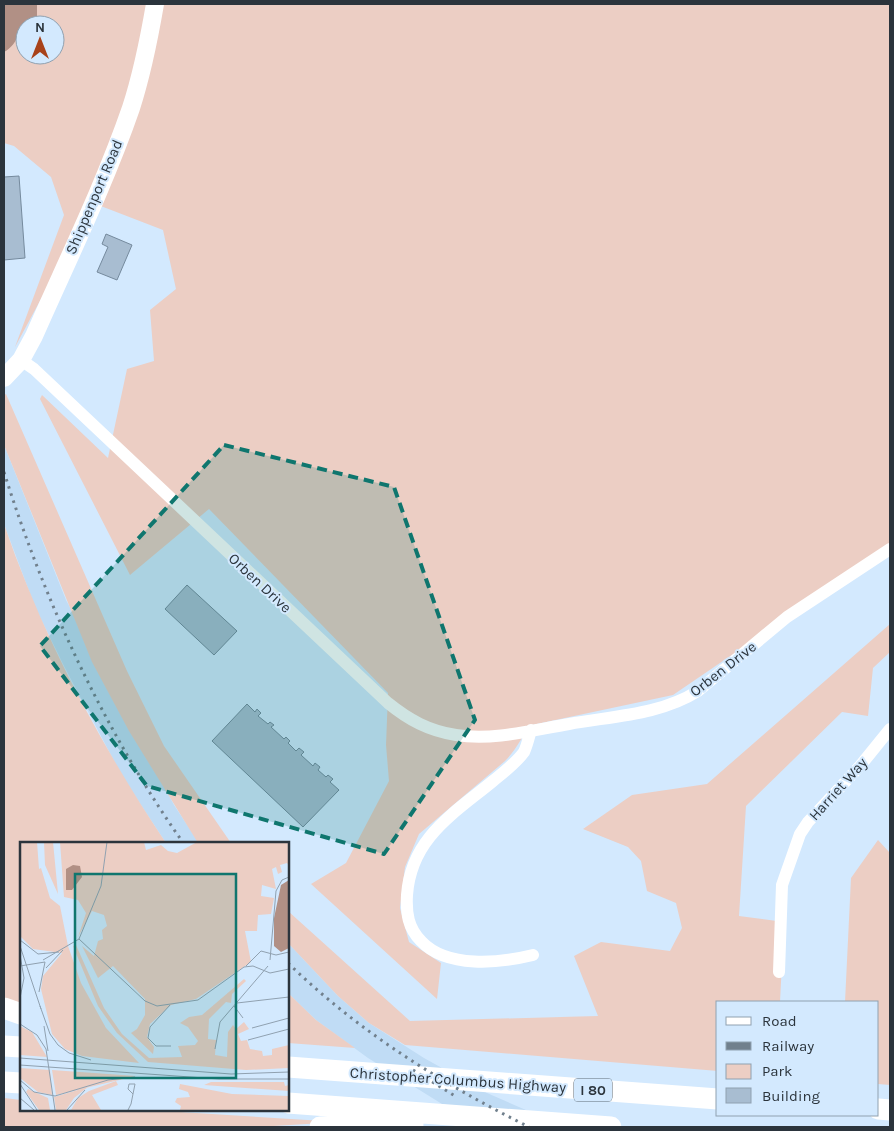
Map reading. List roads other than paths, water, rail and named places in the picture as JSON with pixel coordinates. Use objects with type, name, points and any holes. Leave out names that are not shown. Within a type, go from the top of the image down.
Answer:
[{"type":"highway","points":[[4,1008],[20,1014]]},
{"type":"highway","points":[[4,1046],[20,1047]]},
{"type":"highway","name":"Christopher Columbus Highway","points":[[289,1067],[716,1099]]},
{"type":"highway","points":[[4,1082],[20,1083]]},
{"type":"highway","points":[[289,1103],[611,1127]]},
{"type":"highway","points":[[320,1127],[433,1125],[470,1118]]},
{"type":"street","name":"Shippenport Road","points":[[4,378],[21,360],[89,212],[131,107],[143,66],[155,4]]},
{"type":"street","name":"Orben Drive","points":[[21,360],[34,369],[277,600],[406,717],[436,731],[466,736],[531,730],[646,712],[683,700],[698,691],[787,617],[890,549]]},
{"type":"street","points":[[531,730],[524,751],[508,768],[441,825],[420,850],[408,883],[407,914],[410,926],[416,935],[436,953],[448,957],[503,962],[534,955]]},
{"type":"street","name":"Harriet Way","points":[[779,972],[782,885],[800,834],[808,822],[889,736]]},
{"type":"railway","points":[[4,472],[38,570],[80,665],[128,757],[183,842]]},
{"type":"railway","points":[[289,964],[343,1012],[372,1034],[464,1093],[529,1127]]},
{"type":"railway","points":[[413,1070],[455,1096]]}]
